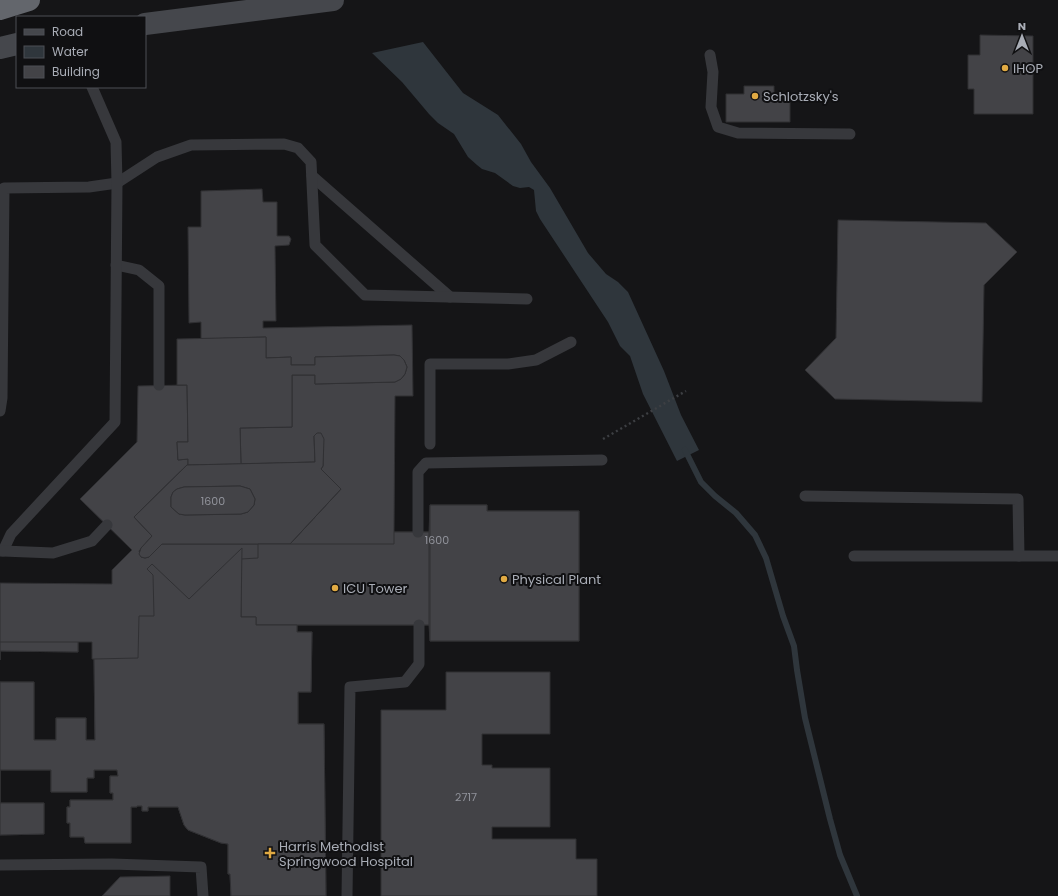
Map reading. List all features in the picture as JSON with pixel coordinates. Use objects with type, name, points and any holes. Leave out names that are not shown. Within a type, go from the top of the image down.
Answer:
[{"type":"highway","points":[[0,9],[30,0]]},
{"type":"main road","points":[[146,24],[333,0]]},
{"type":"main road","points":[[0,48],[16,44]]},
{"type":"lane","points":[[710,55],[712,72],[711,107],[718,127],[738,133],[850,134]]},
{"type":"lane","points":[[92,88],[116,142],[117,183],[114,422],[11,534],[1,551],[53,553],[92,541],[107,525]]},
{"type":"lane","points":[[0,411],[2,398],[4,188],[88,187],[117,183],[157,157],[191,145],[284,144],[298,148],[311,162],[315,245],[365,295],[527,299]]},
{"type":"lane","points":[[312,176],[450,297]]},
{"type":"lane","points":[[116,265],[139,270],[159,286],[159,385]]},
{"type":"lane","points":[[430,444],[430,364],[508,364],[536,360],[571,342]]},
{"type":"lane","points":[[418,532],[418,472],[426,463],[602,460]]},
{"type":"lane","points":[[805,496],[1018,499],[1018,556]]},
{"type":"lane","points":[[854,556],[1058,556]]},
{"type":"lane","points":[[347,896],[350,687],[405,682],[419,664],[419,625]]},
{"type":"lane","points":[[0,865],[112,864],[201,867],[203,896]]},
{"type":"path","points":[[603,439],[686,391]]},
{"type":"water","points":[[423,42],[463,93],[498,115],[521,144],[531,162],[550,188],[588,253],[606,274],[618,282],[628,292],[664,371],[681,415],[699,450],[677,461],[643,394],[630,356],[620,346],[608,322],[540,219],[536,211],[534,190],[529,187],[520,188],[513,186],[495,173],[482,169],[477,165],[468,157],[454,134],[438,123],[402,82],[372,53]]},
{"type":"building","points":[[980,35],[1033,36],[1033,114],[974,114],[974,89],[968,89],[968,55],[980,55]]},
{"type":"building","points":[[744,86],[774,86],[774,94],[790,94],[790,122],[726,122],[726,94],[744,94]]},
{"type":"building","points":[[262,189],[263,202],[277,202],[277,236],[289,236],[291,239],[289,245],[275,246],[276,321],[263,321],[263,328],[412,325],[413,396],[395,396],[394,532],[429,532],[430,505],[487,505],[487,511],[579,511],[579,641],[430,641],[429,625],[297,625],[297,632],[312,632],[311,692],[298,692],[298,724],[324,724],[326,896],[231,896],[230,874],[228,874],[228,844],[221,843],[188,830],[184,825],[178,807],[148,807],[148,811],[142,811],[142,806],[131,807],[131,843],[85,843],[84,837],[70,837],[70,823],[67,823],[67,807],[70,807],[70,800],[113,800],[113,793],[110,793],[110,776],[118,776],[117,770],[94,770],[94,778],[87,778],[87,792],[51,792],[51,770],[0,770],[0,682],[34,682],[34,740],[56,740],[56,718],[86,718],[86,740],[95,740],[94,659],[92,659],[92,642],[78,642],[78,652],[0,651],[0,583],[112,584],[112,570],[132,550],[80,499],[137,442],[138,386],[187,385],[188,442],[177,442],[178,460],[188,459],[188,465],[134,517],[152,536],[139,551],[141,557],[145,558],[149,557],[162,544],[290,544],[341,489],[321,469],[323,466],[323,437],[319,433],[314,436],[315,462],[241,464],[240,428],[292,427],[292,375],[315,375],[315,384],[395,382],[401,379],[405,374],[407,367],[404,360],[400,356],[315,357],[315,365],[291,365],[291,357],[266,358],[266,337],[201,339],[201,322],[189,323],[188,227],[201,227],[201,191]]},
{"type":"building","points":[[838,220],[986,223],[1017,252],[984,285],[982,402],[835,399],[805,370],[836,338]]},
{"type":"building","points":[[266,337],[266,358],[291,357],[291,365],[315,365],[315,357],[394,355],[400,356],[404,360],[407,367],[405,374],[401,379],[395,382],[315,384],[315,375],[292,375],[292,427],[240,428],[241,464],[188,465],[188,459],[178,460],[177,442],[188,442],[187,385],[177,385],[177,339]]},
{"type":"building","points":[[317,433],[321,433],[324,439],[323,466],[321,469],[341,489],[290,544],[162,544],[149,557],[141,557],[139,554],[141,548],[152,536],[134,517],[187,465],[315,462],[314,436]]},
{"type":"building","points":[[240,486],[250,489],[255,499],[254,505],[248,512],[241,514],[185,515],[179,514],[171,507],[171,497],[173,492],[177,489],[184,487]]},
{"type":"building","points":[[240,486],[250,489],[255,499],[254,505],[248,512],[241,514],[185,515],[179,514],[171,507],[171,497],[173,492],[177,489],[184,487]]},
{"type":"building","name":"Physical Plant","points":[[430,505],[487,505],[487,511],[579,511],[579,641],[430,641]]},
{"type":"building","name":"ICU Tower","points":[[394,532],[429,532],[429,625],[256,625],[256,617],[241,617],[241,559],[258,558],[258,544],[394,544]]},
{"type":"building","points":[[242,548],[241,617],[256,617],[256,625],[297,625],[297,632],[312,632],[311,692],[298,692],[298,724],[324,724],[326,896],[231,896],[230,874],[228,874],[228,844],[221,843],[188,830],[184,825],[178,807],[148,807],[148,811],[142,811],[142,806],[131,807],[131,843],[85,843],[84,837],[70,837],[70,823],[67,823],[67,807],[70,807],[70,800],[113,800],[113,793],[110,793],[110,776],[118,776],[117,770],[94,770],[94,778],[87,778],[87,792],[51,792],[51,770],[0,770],[0,682],[34,682],[34,740],[56,740],[56,718],[86,718],[86,740],[95,740],[94,659],[138,658],[139,616],[154,616],[153,575],[147,569],[152,564],[189,599]]},
{"type":"building","points":[[0,642],[78,642],[78,652],[0,651]]},
{"type":"building","points":[[446,672],[550,672],[550,734],[482,734],[482,765],[492,765],[492,768],[550,768],[550,827],[492,827],[492,839],[576,839],[576,859],[597,859],[597,896],[381,896],[381,710],[446,710]]},
{"type":"building","points":[[0,803],[44,803],[44,834],[0,835]]},
{"type":"building","points":[[0,803],[44,803],[44,834],[0,835]]},
{"type":"building","points":[[170,876],[170,896],[102,896],[120,877]]},
{"type":"waterway","points":[[685,450],[701,482],[736,513],[755,535],[766,558],[783,616],[794,646],[805,718],[830,819],[840,855],[857,896]]},
{"type":"place","name":"IHOP","points":[[1005,68]]},
{"type":"place","name":"Schlotzsky's","points":[[755,96]]},
{"type":"place","name":"Physical Plant","points":[[504,579]]},
{"type":"place","name":"ICU Tower","points":[[335,588]]},
{"type":"place","name":"Harris Methodist Springwood Hospital","points":[[270,853]]}]
